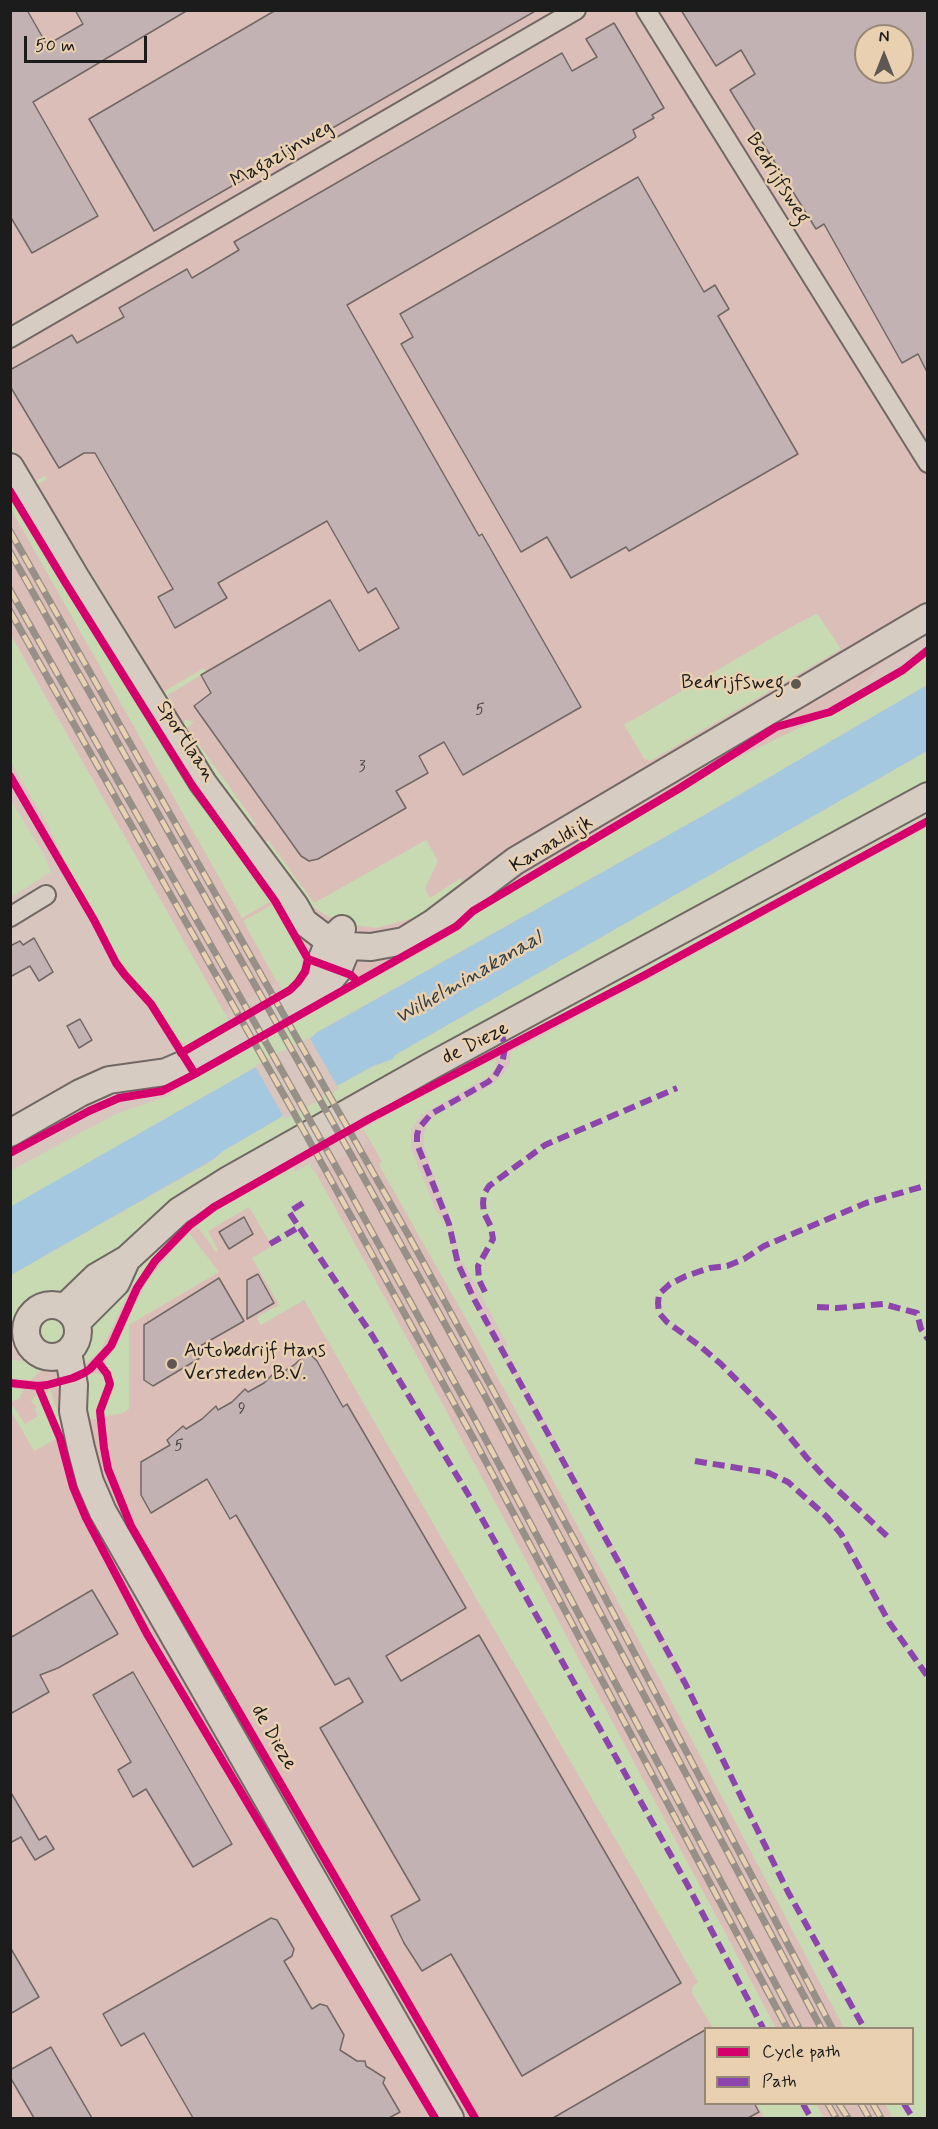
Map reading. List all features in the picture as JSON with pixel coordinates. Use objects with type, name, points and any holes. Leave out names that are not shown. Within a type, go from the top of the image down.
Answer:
[{"type":"street","name":"Magazijnweg","points":[[10,338],[576,10]]},
{"type":"street","name":"Bedrijfsweg","points":[[646,10],[927,463]]},
{"type":"street","name":"Sportlaan","points":[[10,467],[203,783],[295,906],[304,922],[340,938]]},
{"type":"street","name":"Kanaaldijk","points":[[340,938],[371,947],[404,941],[433,923],[515,861],[927,617]]},
{"type":"street","name":"de Dieze","points":[[70,1315],[116,1283],[127,1259],[178,1210],[429,1067],[501,1030],[927,796]]},
{"type":"street","points":[[10,917],[46,895]]},
{"type":"street","points":[[10,1133],[80,1093],[109,1080],[166,1072],[187,1063],[327,984],[338,970],[340,938]]},
{"type":"street","points":[[52,1305],[70,1315],[78,1335],[76,1342],[33,1345],[31,1316],[40,1308],[52,1305]]},
{"type":"street","name":"de Dieze","points":[[33,1345],[74,1385],[73,1411],[90,1482],[103,1512],[450,2118]]},
{"type":"shaded area","points":[[10,11],[927,11],[927,617],[776,772],[715,809],[317,1032],[310,1039],[279,981],[224,1012],[11,634]]},
{"type":"shaded area","points":[[374,1126],[431,1238],[856,2027],[704,2027],[704,2105],[898,2105],[905,2118],[11,2118],[11,1389],[45,1370],[151,1255],[310,1163],[316,1173],[369,1143],[363,1132]]},
{"type":"green space","points":[[10,444],[33,483],[45,476],[47,479],[37,485],[140,652],[136,654],[128,647],[11,451]]},
{"type":"green space","points":[[10,497],[189,787],[271,901],[242,918],[11,509]]},
{"type":"green space","points":[[816,614],[841,649],[650,761],[644,758],[624,725]]},
{"type":"green space","points":[[10,634],[230,1023],[188,1046],[177,1039],[155,1003],[123,967],[71,876],[48,825],[11,762]]},
{"type":"green space","points":[[927,655],[927,685],[715,809],[11,1207],[10,1171],[116,1114],[168,1096],[460,930],[473,915],[718,767],[853,702]]},
{"type":"green space","points":[[204,668],[206,672],[168,695],[173,704],[171,707],[167,707],[151,678],[152,675],[163,692]]},
{"type":"green space","points":[[186,720],[194,722],[187,728],[256,824],[249,829],[180,725]]},
{"type":"green space","points":[[927,751],[927,787],[93,1273],[60,1295],[38,1300],[28,1307],[11,1327],[11,1275],[212,1161],[223,1151],[283,1116],[373,1066],[393,1059],[395,1055]]},
{"type":"green space","points":[[10,799],[44,855],[51,872],[11,897]]},
{"type":"green space","points":[[927,806],[927,815],[602,993],[518,1036],[517,1034]]},
{"type":"green space","points":[[927,827],[928,2118],[893,2118],[886,2105],[914,2105],[914,2027],[843,2027],[475,1335],[379,1165],[382,1161],[363,1129],[495,1059],[496,1067],[487,1077],[421,1115],[411,1130],[411,1148],[435,1209],[447,1224],[456,1264],[472,1300],[546,1432],[681,1684],[687,1682],[504,1346],[508,1345],[463,1262],[461,1263],[452,1223],[424,1145],[424,1132],[435,1115],[492,1085],[509,1066],[511,1052]]},
{"type":"green space","points":[[268,840],[314,903],[426,840],[438,861],[425,889],[430,898],[461,878],[462,887],[421,916],[377,928],[353,925],[330,917],[308,904],[264,845]]},
{"type":"green space","points":[[273,904],[300,953],[303,965],[296,980],[282,991],[279,981],[277,982],[243,921]]},
{"type":"green space","points":[[310,1163],[316,1173],[418,1358],[775,2027],[712,2027],[692,1993],[693,1986],[698,1982],[304,1300],[261,1325],[257,1319],[258,1316],[279,1305],[252,1258],[272,1246],[249,1207],[208,1231],[218,1250],[216,1252],[197,1226],[216,1211],[293,1168],[295,1172]]},
{"type":"green space","points":[[180,1227],[131,1288],[100,1351],[77,1372],[87,1328],[137,1266]]},
{"type":"green space","points":[[189,1233],[219,1272],[129,1325],[129,1409],[123,1413],[103,1417],[105,1405],[113,1391],[114,1384],[106,1367],[106,1360],[117,1344],[147,1281]]},
{"type":"green space","points":[[52,1319],[61,1323],[65,1332],[61,1341],[52,1345],[43,1341],[39,1332],[43,1323]]},
{"type":"green space","points":[[11,1360],[26,1362],[40,1370],[32,1380],[11,1378]]},
{"type":"green space","points":[[93,1373],[102,1374],[107,1381],[107,1390],[98,1404],[96,1419],[91,1419],[86,1413],[82,1381]]},
{"type":"green space","points":[[11,1388],[24,1390],[19,1398],[11,1403]]},
{"type":"green space","points":[[50,1389],[63,1429],[61,1435],[46,1398]]},
{"type":"green space","points":[[37,1394],[56,1439],[34,1451],[11,1411],[11,1403],[25,1424],[38,1416],[34,1409],[37,1407],[31,1401]]},
{"type":"green space","points":[[758,2105],[817,2105],[824,2118],[765,2118]]},
{"type":"water","name":"Wilhelminakanaal","points":[[927,685],[927,751],[395,1055],[393,1059],[373,1066],[283,1116],[223,1151],[212,1160],[11,1275],[10,1207],[715,809]]},
{"type":"pier","points":[[309,1037],[339,1089],[285,1119],[255,1066]]},
{"type":"building","points":[[10,10],[27,10],[47,45],[83,24],[75,10],[188,10],[33,102],[98,216],[32,253],[10,216]]},
{"type":"building","points":[[276,10],[537,10],[154,231],[89,119]]},
{"type":"building","points":[[681,10],[927,10],[927,372],[918,354],[902,363],[824,224],[816,229],[730,90],[755,74],[741,50],[716,66]]},
{"type":"building","points":[[614,23],[664,108],[652,115],[654,118],[633,130],[636,137],[632,140],[347,305],[479,536],[482,534],[581,707],[463,775],[444,742],[419,756],[428,773],[396,791],[406,808],[318,859],[309,861],[301,856],[194,706],[211,693],[201,675],[330,600],[359,651],[399,628],[376,588],[368,593],[327,521],[218,583],[227,598],[175,628],[158,597],[173,589],[95,453],[84,453],[59,468],[10,386],[10,370],[72,335],[77,343],[124,317],[119,308],[187,269],[192,278],[239,250],[234,242],[562,53],[572,71],[597,57],[586,39]]},
{"type":"building","points":[[638,177],[704,292],[715,285],[729,309],[718,316],[798,454],[629,551],[626,547],[571,578],[547,537],[521,552],[401,344],[413,337],[400,314]]},
{"type":"building","points":[[34,938],[53,972],[39,981],[30,966],[10,977],[10,946],[20,941],[23,945]]},
{"type":"building","points":[[80,1019],[92,1040],[79,1048],[67,1026]]},
{"type":"building","points":[[244,1217],[253,1234],[229,1249],[219,1232]]},
{"type":"building","points":[[258,1274],[274,1303],[247,1319],[247,1280]]},
{"type":"building","points":[[219,1278],[244,1321],[195,1349],[200,1358],[153,1386],[144,1380],[144,1325]]},
{"type":"building","points":[[308,1352],[317,1361],[343,1407],[347,1404],[466,1608],[386,1656],[401,1681],[479,1635],[681,1983],[522,2076],[451,1954],[422,1971],[404,1943],[391,1916],[420,1900],[320,1728],[363,1702],[349,1678],[335,1685],[236,1515],[230,1519],[207,1479],[151,1513],[141,1495],[141,1462],[170,1445],[167,1440],[183,1426],[186,1429],[216,1406],[218,1410],[232,1402],[245,1389],[248,1392],[264,1383],[277,1370],[280,1374]]},
{"type":"building","points":[[92,1590],[118,1634],[58,1668],[40,1675],[49,1692],[10,1714],[10,1638]]},
{"type":"building","points":[[133,1672],[232,1844],[193,1867],[146,1789],[133,1797],[118,1770],[131,1762],[93,1695]]},
{"type":"building","points":[[10,1791],[39,1840],[46,1836],[54,1849],[35,1860],[21,1837],[10,1843]]},
{"type":"building","points":[[271,1918],[277,1920],[294,1949],[292,1956],[284,1961],[312,2009],[320,2004],[327,2006],[344,2035],[340,2050],[357,2061],[365,2061],[366,2066],[385,2078],[383,2083],[400,2112],[389,2118],[193,2118],[144,2033],[121,2046],[103,2014]]},
{"type":"building","points":[[10,1947],[39,1997],[10,2014]]},
{"type":"building","points":[[704,2031],[704,2105],[755,2105],[759,2112],[748,2118],[553,2118]]},
{"type":"building","points":[[51,2047],[92,2118],[34,2118],[10,2077],[10,2070]]},
{"type":"railway","points":[[10,531],[410,1238],[580,1550],[831,2027]]},
{"type":"railway","points":[[10,552],[485,1396],[820,2027]]},
{"type":"railway","points":[[10,590],[334,1163],[478,1425],[798,2027]]},
{"type":"railway","points":[[10,611],[294,1113],[477,1445],[786,2027]]},
{"type":"railway","points":[[829,2105],[836,2118]]},
{"type":"railway","points":[[840,2105],[848,2118]]},
{"type":"railway","points":[[862,2105],[869,2118]]},
{"type":"railway","points":[[874,2105],[881,2118]]},
{"type":"marked path","points":[[501,1030],[505,1048],[502,1064],[495,1076],[431,1114],[419,1128],[417,1135],[417,1144],[449,1224],[458,1264],[474,1299],[685,1683],[788,1892],[863,2027]]},
{"type":"marked path","points":[[485,1292],[479,1280],[478,1266],[493,1239],[483,1203],[484,1194],[489,1186],[545,1145],[677,1088]]},
{"type":"marked path","points":[[887,1536],[829,1482],[775,1419],[721,1364],[667,1322],[659,1313],[659,1294],[670,1284],[686,1276],[710,1268],[727,1266],[744,1259],[764,1246],[866,1203],[928,1185]]},
{"type":"marked path","points":[[303,1203],[289,1212],[372,1335],[471,1499],[687,1884],[762,2027]]},
{"type":"marked path","points":[[270,1244],[299,1227]]},
{"type":"marked path","points":[[817,1307],[837,1308],[883,1304],[917,1313],[921,1329],[928,1339]]},
{"type":"marked path","points":[[695,1461],[769,1473],[788,1482],[827,1517],[841,1534],[889,1622],[928,1677]]},
{"type":"marked path","points":[[804,2105],[811,2118]]},
{"type":"marked path","points":[[905,2105],[913,2118]]},
{"type":"cycle path","points":[[10,491],[192,785],[275,901],[308,959],[351,975],[358,982]]},
{"type":"cycle path","points":[[10,1153],[89,1111],[119,1098],[162,1091],[195,1074],[457,926],[473,911],[680,788],[776,727],[830,712],[903,670],[928,650]]},
{"type":"cycle path","points":[[10,776],[94,920],[116,963],[151,1004],[195,1074]]},
{"type":"cycle path","points":[[10,1383],[47,1385],[73,1378],[90,1369],[111,1346],[137,1288],[155,1261],[190,1225],[214,1207],[369,1119],[645,975],[928,821]]},
{"type":"cycle path","points":[[181,1053],[290,990],[305,972],[308,959]]},
{"type":"cycle path","points":[[98,1362],[107,1374],[110,1384],[100,1411],[108,1469],[131,1526],[475,2118]]},
{"type":"cycle path","points":[[38,1386],[60,1438],[73,1487],[86,1518],[147,1634],[435,2118]]},
{"type":"place","name":"Bedrijfsweg","points":[[796,684]]},
{"type":"place","name":"Autobedrijf Hans Versteden B.V.","points":[[172,1364]]}]
